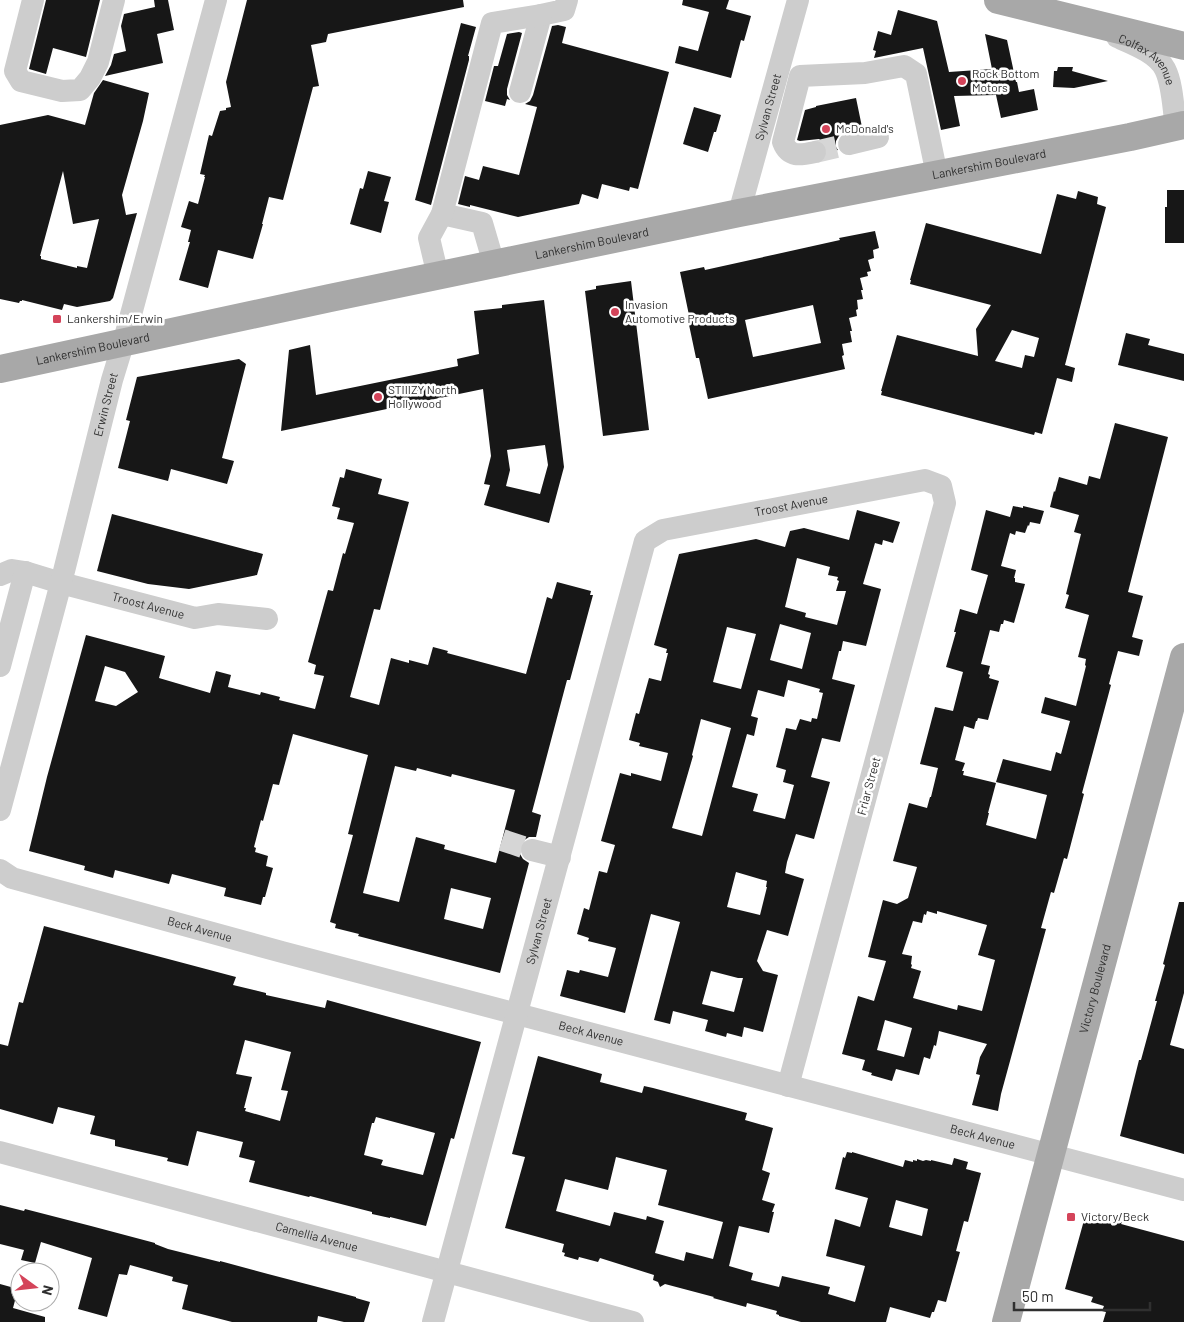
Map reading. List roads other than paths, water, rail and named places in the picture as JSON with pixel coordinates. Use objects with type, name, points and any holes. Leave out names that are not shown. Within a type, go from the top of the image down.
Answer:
[{"type":"main road","name":"Colfax Avenue","points":[[998,0],[1184,46]]},
{"type":"main road","name":"Lankershim Boulevard","points":[[0,369],[739,213],[1180,126]]},
{"type":"main road","name":"Victory Boulevard","points":[[1006,1322],[1184,657]]},
{"type":"street","points":[[33,0],[15,71],[20,81],[62,91],[80,90],[90,78],[98,62],[114,0]]},
{"type":"street","name":"Erwin Street","points":[[0,810],[61,583],[112,380],[216,0]]},
{"type":"street","points":[[438,276],[430,238],[442,214],[492,24],[564,10],[567,0]]},
{"type":"street","name":"Sylvan Street","points":[[739,213],[798,0]]},
{"type":"street","points":[[520,92],[541,15]]},
{"type":"street","name":"Colfax Avenue","points":[[1080,21],[1140,47],[1165,68],[1180,126]]},
{"type":"street","points":[[815,152],[800,155],[792,154],[786,149],[783,142],[800,76],[865,73],[904,66],[916,74],[937,175]]},
{"type":"street","points":[[849,144],[878,138]]},
{"type":"street","points":[[442,214],[482,223],[494,264]]},
{"type":"street","name":"Troost Avenue","points":[[645,541],[663,530],[925,480],[941,486]]},
{"type":"street","name":"Friar Street","points":[[788,1086],[945,503],[941,486]]},
{"type":"street","name":"Sylvan Street","points":[[433,1322],[645,541]]},
{"type":"street","points":[[0,575],[12,570],[25,572],[0,666]]},
{"type":"street","name":"Troost Avenue","points":[[25,572],[195,618],[218,614],[267,619]]},
{"type":"street","points":[[532,850],[560,857]]},
{"type":"street","name":"Beck Avenue","points":[[0,870],[12,878],[282,952],[1184,1190]]},
{"type":"street","name":"Camellia Avenue","points":[[0,1152],[633,1322]]},
{"type":"tunnel","points":[[815,152],[849,144]]},
{"type":"tunnel","points":[[502,840],[532,850]]},
{"type":"place","name":"Rock Bottom Motors","points":[[962,81]]},
{"type":"place","name":"McDonald's","points":[[826,129]]},
{"type":"place","name":"Invasion Automotive Products","points":[[615,312]]},
{"type":"place","name":"Lankershim/Erwin","points":[[57,319]]},
{"type":"place","name":"STIIIZY North Hollywood","points":[[378,397]]},
{"type":"place","name":"Victory/Beck","points":[[1071,1217]]}]
